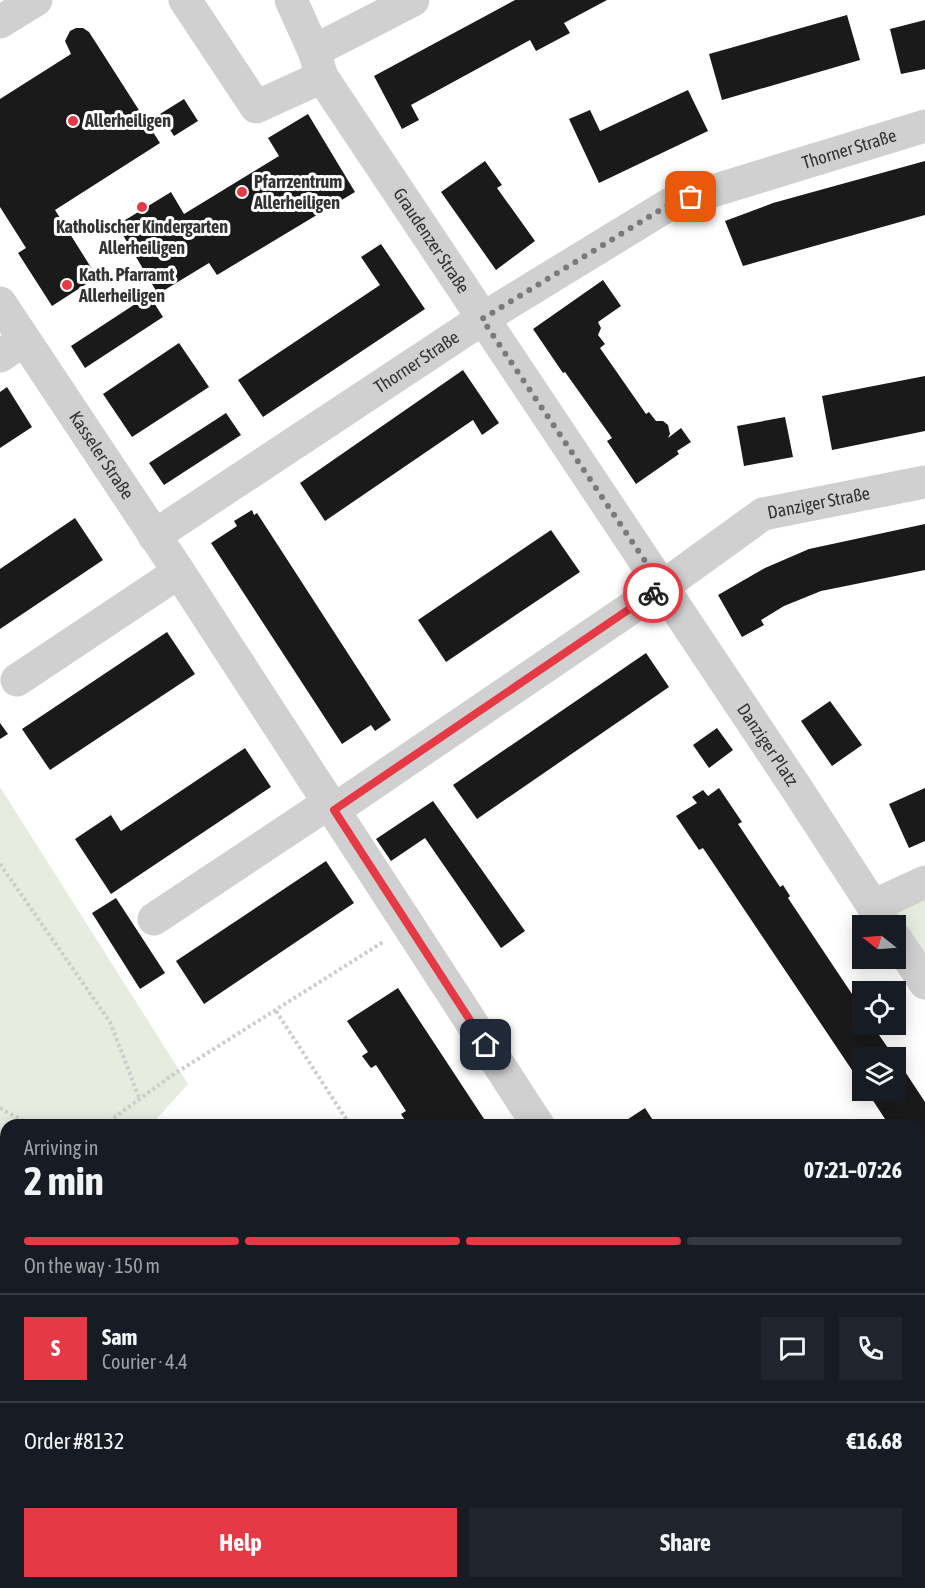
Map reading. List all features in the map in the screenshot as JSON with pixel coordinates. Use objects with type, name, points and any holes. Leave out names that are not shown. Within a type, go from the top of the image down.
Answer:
[{"type":"street","points":[[0,22],[36,0]]},
{"type":"street","points":[[184,0],[256,107],[413,0]]},
{"type":"street","name":"Graudenzer Straße","points":[[291,0],[318,64],[482,319],[662,586]]},
{"type":"street","name":"Thorner Straße","points":[[154,536],[482,319],[670,204],[925,126]]},
{"type":"street","name":"Kasseler Straße","points":[[0,303],[12,348],[179,572],[534,1119]]},
{"type":"street","name":"Danziger Straße","points":[[332,806],[662,586],[763,514],[925,482]]},
{"type":"street","points":[[17,680],[179,572]]},
{"type":"street","name":"Danziger Platz","points":[[662,586],[879,915]]},
{"type":"street","points":[[154,919],[332,806]]},
{"type":"street","name":"Danziger Platz","points":[[881,915],[925,882]]},
{"type":"street","points":[[906,955],[925,984]]},
{"type":"path","points":[[0,864],[110,1022],[140,1100]]},
{"type":"path","points":[[115,1119],[171,1076],[409,926]]},
{"type":"path","points":[[276,1011],[346,1119]]},
{"type":"path","points":[[0,1108],[19,1119]]},
{"type":"shaded area","points":[[0,787],[188,1084],[156,1119],[0,1119]]},
{"type":"shaded area","points":[[925,891],[925,973],[906,933],[906,915],[897,915],[895,910]]},
{"type":"building","points":[[515,0],[607,0],[564,23],[570,33],[536,51],[530,40],[411,105],[419,120],[402,129],[374,76]]},
{"type":"building","points":[[847,15],[860,60],[722,100],[709,54]]},
{"type":"building","points":[[925,20],[925,69],[901,74],[890,29]]},
{"type":"building","name":"Allerheiligen","points":[[83,28],[89,32],[160,143],[55,210],[97,277],[52,306],[18,253],[26,248],[0,207],[0,99],[71,54],[65,41],[70,31]]},
{"type":"building","points":[[688,90],[708,131],[599,183],[569,119],[590,110],[600,131]]},
{"type":"building","points":[[184,99],[198,121],[174,136],[160,114]]},
{"type":"building","points":[[308,114],[355,192],[217,275],[209,263],[158,294],[117,225],[171,192],[184,214],[279,156],[268,138]]},
{"type":"building","points":[[485,161],[502,185],[497,188],[535,241],[496,270],[441,192]]},
{"type":"building","points":[[925,161],[925,215],[743,266],[725,221],[773,203]]},
{"type":"building","points":[[381,244],[425,309],[263,417],[238,380],[380,285],[361,257]]},
{"type":"building","points":[[603,280],[621,306],[598,322],[601,328],[598,335],[605,344],[600,348],[646,414],[649,412],[656,421],[663,421],[668,425],[670,434],[668,438],[681,428],[691,442],[677,451],[679,454],[636,484],[607,441],[612,438],[533,329]]},
{"type":"building","points":[[149,295],[163,317],[85,368],[71,346]]},
{"type":"building","points":[[179,343],[209,387],[132,437],[103,394]]},
{"type":"building","points":[[463,370],[499,423],[482,435],[473,420],[325,521],[300,483]]},
{"type":"building","points":[[925,376],[925,431],[832,450],[822,396]]},
{"type":"building","points":[[7,387],[32,427],[0,448],[0,392]]},
{"type":"building","points":[[226,413],[241,435],[164,485],[149,463]]},
{"type":"building","points":[[785,417],[793,457],[744,466],[737,426]]},
{"type":"building","points":[[252,510],[254,515],[257,513],[391,720],[375,731],[371,725],[342,744],[211,543],[237,526],[234,521]]},
{"type":"building","points":[[75,518],[103,560],[0,629],[0,569]]},
{"type":"building","points":[[925,524],[925,570],[821,591],[784,606],[761,620],[764,625],[742,637],[718,595],[765,568],[809,549]]},
{"type":"building","points":[[551,530],[580,572],[446,662],[418,620]]},
{"type":"building","points":[[167,632],[195,674],[50,770],[22,729]]},
{"type":"building","points":[[646,653],[669,687],[477,819],[453,785]]},
{"type":"building","points":[[830,701],[862,745],[832,766],[801,721]]},
{"type":"building","points":[[0,723],[8,734],[0,739]]},
{"type":"building","points":[[717,728],[733,750],[709,768],[693,745]]},
{"type":"building","points":[[245,748],[271,787],[111,894],[75,839],[111,815],[121,831]]},
{"type":"building","points":[[719,788],[742,822],[738,824],[780,887],[783,885],[790,896],[788,898],[852,994],[852,1035],[879,1035],[887,1047],[852,1047],[852,1070],[703,848],[699,850],[676,816],[697,803],[692,797],[703,790],[708,796]]},
{"type":"building","points":[[925,788],[925,841],[909,848],[889,804]]},
{"type":"building","points":[[433,801],[525,931],[501,948],[425,838],[391,861],[376,839]]},
{"type":"building","points":[[326,861],[354,903],[204,1004],[176,961]]},
{"type":"building","points":[[116,898],[165,973],[140,989],[92,913]]},
{"type":"building","points":[[398,988],[484,1119],[404,1119],[401,1114],[406,1111],[376,1065],[371,1068],[362,1056],[368,1052],[347,1021]]},
{"type":"building","points":[[906,1073],[925,1102],[925,1119],[885,1119],[873,1101],[906,1101]]},
{"type":"building","points":[[645,1108],[652,1119],[628,1119]]},
{"type":"way so far","points":[[653,593],[662,586],[482,319],[670,204],[691,197]]},
{"type":"place","name":"Allerheiligen","points":[[73,121]]},
{"type":"place","name":"Pfarrzentrum Allerheiligen","points":[[242,192]]},
{"type":"place","name":"Katholischer Kindergarten Allerheiligen","points":[[142,207]]},
{"type":"place","name":"Kath. Pfarramt Allerheiligen","points":[[67,285]]},
{"type":"route","points":[[486,1045],[334,810],[653,593]]}]
